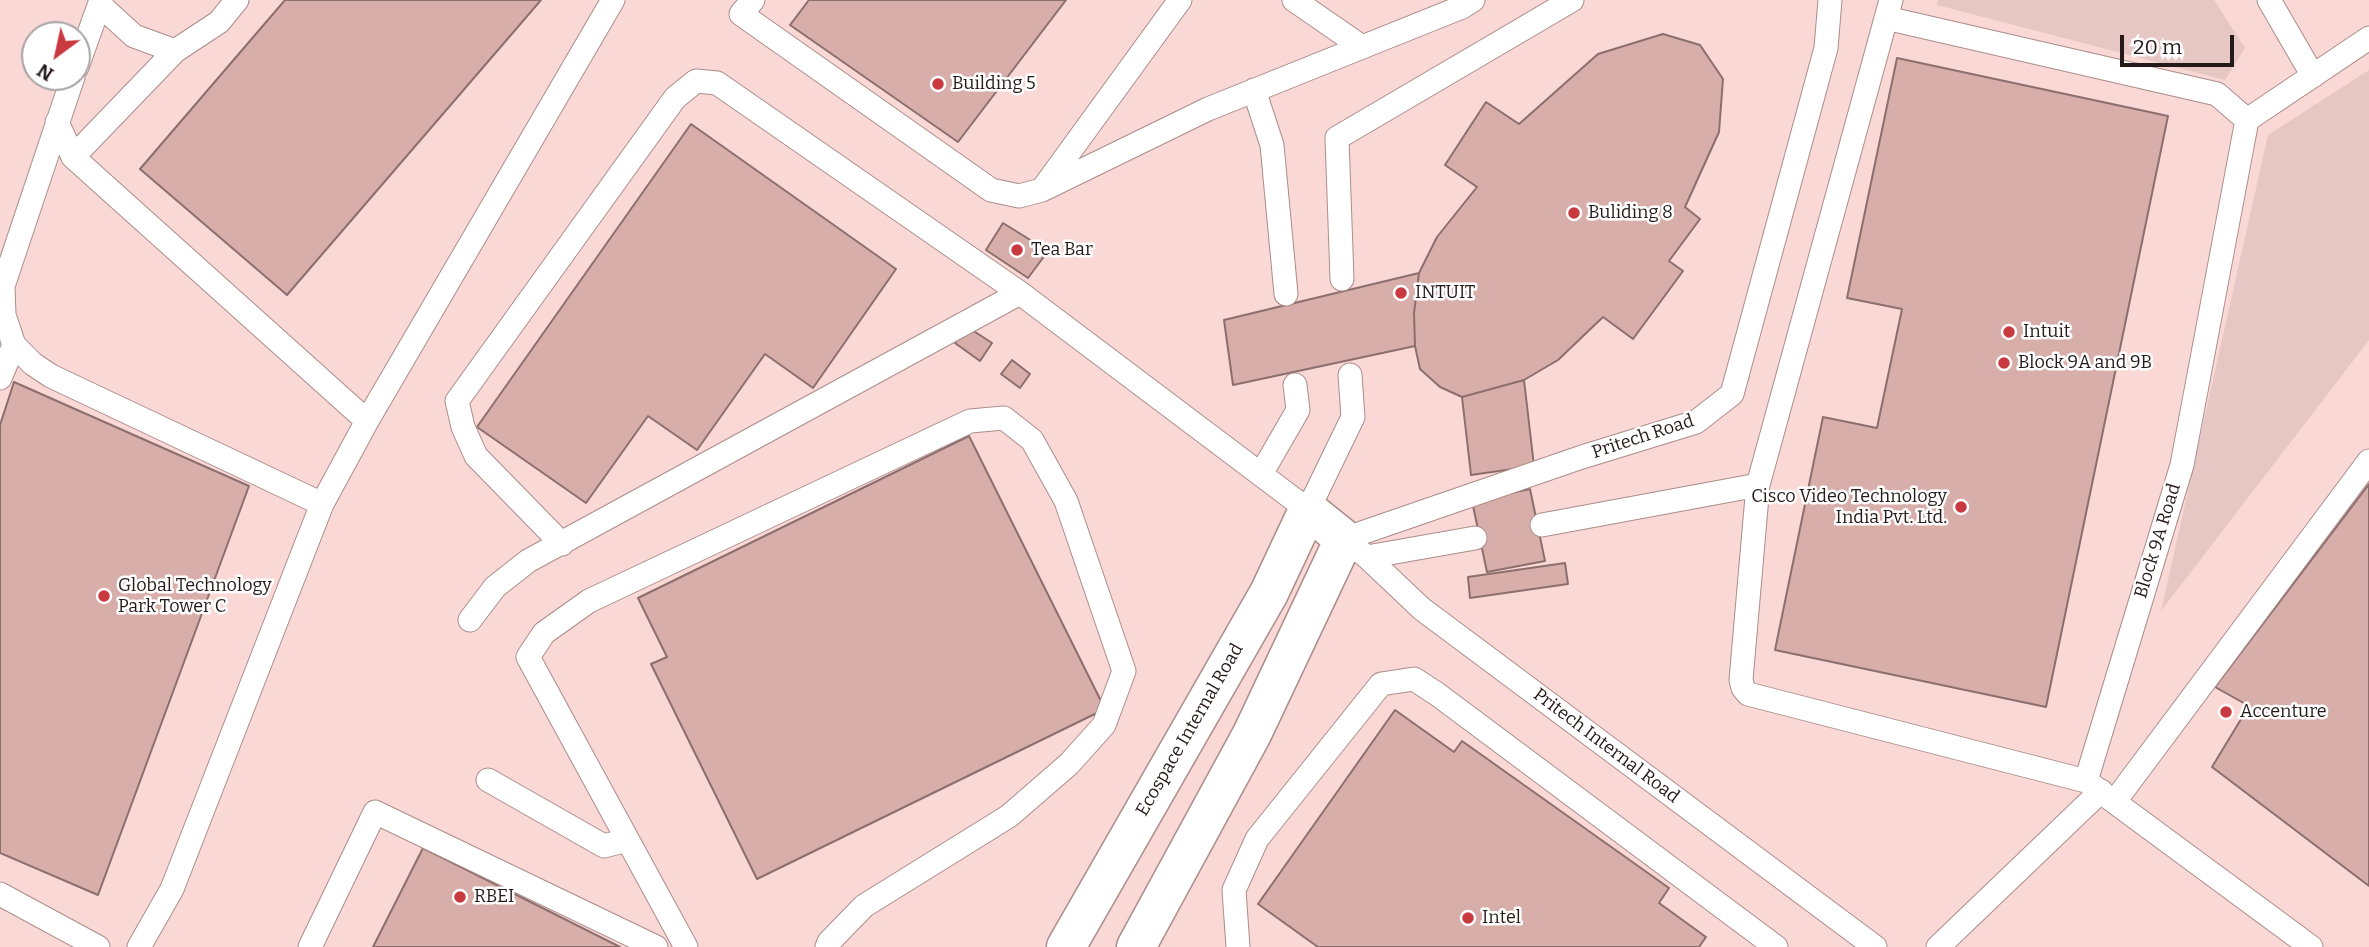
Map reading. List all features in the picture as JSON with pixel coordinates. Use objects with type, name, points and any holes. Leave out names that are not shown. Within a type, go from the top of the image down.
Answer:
[{"type":"street","points":[[1136,947],[1252,734],[1308,618],[1355,548],[1308,510]]},
{"type":"street","name":"Ecospace Internal Road","points":[[1066,947],[1269,593],[1308,510]]},
{"type":"street","points":[[1269,593],[1308,618]]},
{"type":"street","points":[[1204,707],[1252,734]]},
{"type":"lane","points":[[73,157],[175,51],[219,22],[237,0]]},
{"type":"lane","points":[[139,947],[172,888],[322,504],[367,421],[613,0]]},
{"type":"lane","points":[[753,0],[741,14],[991,190],[1018,196],[1042,190],[1208,109],[1462,7],[1473,0]]},
{"type":"lane","points":[[1042,190],[1180,0]]},
{"type":"lane","points":[[1294,0],[1362,47]]},
{"type":"lane","points":[[1342,279],[1337,138],[1572,0]]},
{"type":"lane","name":"Pritech Road","points":[[1355,548],[1582,457],[1693,424],[1732,394],[1826,48],[1830,0]]},
{"type":"lane","points":[[2269,0],[2314,76]]},
{"type":"lane","points":[[91,29],[101,2],[134,36],[175,51]]},
{"type":"lane","points":[[2311,947],[2101,791],[1748,694],[1741,680],[1758,485],[1888,9],[2217,94],[2247,120],[2369,38]]},
{"type":"lane","points":[[562,544],[476,456],[463,427],[457,401],[675,98],[696,81],[717,83],[1020,293],[1308,510],[1353,416],[1350,375]]},
{"type":"lane","points":[[1254,90],[1272,145],[1286,294]]},
{"type":"lane","points":[[68,91],[4,286],[4,315],[14,345],[33,364],[51,376],[322,504]]},
{"type":"lane","name":"Block 9A Road","points":[[2101,791],[2182,465],[2247,120]]},
{"type":"lane","points":[[57,122],[73,157],[367,421]]},
{"type":"lane","points":[[470,620],[495,587],[528,561],[1020,293]]},
{"type":"lane","points":[[0,378],[14,345]]},
{"type":"lane","points":[[1261,474],[1298,410],[1296,385]]},
{"type":"lane","points":[[686,947],[528,657],[544,632],[589,601],[970,421],[1004,418],[1032,440],[1066,501],[1124,671],[1104,724],[1069,764],[1009,816],[864,906],[827,947]]},
{"type":"lane","points":[[1938,947],[2101,791],[2369,461]]},
{"type":"lane","points":[[1542,525],[1758,485]]},
{"type":"lane","points":[[1355,548],[1475,538]]},
{"type":"lane","name":"Pritech Internal Road","points":[[1355,548],[1422,609],[1875,947]]},
{"type":"lane","points":[[1238,947],[1234,890],[1258,839],[1381,684],[1414,679],[1776,947]]},
{"type":"lane","points":[[488,780],[604,846],[627,840]]},
{"type":"lane","points":[[310,947],[375,812],[656,947]]},
{"type":"lane","points":[[0,894],[98,947]]},
{"type":"shaded area","points":[[0,0],[2369,0],[2369,947],[0,947]]},
{"type":"shaded area","points":[[1938,0],[2214,0],[2245,48],[2225,80],[1937,5]]},
{"type":"shaded area","points":[[2369,70],[2369,340],[2161,611],[2268,135]]},
{"type":"building","points":[[285,0],[541,0],[287,295],[140,169]]},
{"type":"building","name":"Building 5","points":[[809,0],[1066,0],[958,142],[790,25]]},
{"type":"building","name":"Buliding 8","points":[[1663,34],[1700,45],[1723,79],[1719,132],[1685,207],[1700,219],[1669,261],[1683,271],[1633,339],[1603,317],[1558,360],[1524,380],[1462,397],[1440,387],[1420,369],[1415,346],[1414,313],[1419,273],[1437,237],[1477,187],[1445,165],[1486,102],[1519,124],[1598,54]]},
{"type":"building","name":"Block 9A and 9B","points":[[1897,58],[2168,116],[2046,707],[1775,650],[1823,417],[1877,428],[1902,309],[1847,298]]},
{"type":"building","points":[[691,124],[896,269],[813,388],[765,354],[697,450],[648,416],[586,503],[477,427]]},
{"type":"building","name":"Tea Bar","points":[[1003,223],[1048,251],[1028,278],[986,250]]},
{"type":"building","points":[[1419,273],[1414,313],[1415,346],[1233,385],[1224,320]]},
{"type":"building","points":[[966,326],[992,343],[980,361],[955,343]]},
{"type":"building","points":[[1012,360],[1030,374],[1020,388],[1001,374]]},
{"type":"building","points":[[1524,380],[1534,466],[1471,475],[1462,397]]},
{"type":"building","name":"Global Technology Park Tower C","points":[[14,382],[249,486],[98,895],[0,853],[0,425]]},
{"type":"building","points":[[969,436],[1105,709],[757,879],[651,664],[667,657],[638,598]]},
{"type":"building","points":[[2369,484],[2369,886],[2212,767],[2249,706],[2215,687]]},
{"type":"building","points":[[1530,489],[1545,561],[1487,572],[1472,501]]},
{"type":"building","points":[[1565,563],[1568,584],[1470,598],[1468,577]]},
{"type":"building","points":[[1395,710],[1454,752],[1462,741],[1669,888],[1659,903],[1706,937],[1699,947],[1318,947],[1258,904]]},
{"type":"building","name":"RBEI","points":[[423,848],[620,947],[373,947]]},
{"type":"place","name":"Building 5","points":[[938,84]]},
{"type":"place","name":"Buliding 8","points":[[1574,213]]},
{"type":"place","name":"Tea Bar","points":[[1017,250]]},
{"type":"place","name":"INTUIT","points":[[1401,293]]},
{"type":"place","name":"Intuit","points":[[2009,332]]},
{"type":"place","name":"Block 9A and 9B","points":[[2004,363]]},
{"type":"place","name":"Cisco Video Technology India Pvt. Ltd.","points":[[1961,507]]},
{"type":"place","name":"Global Technology Park Tower C","points":[[104,596]]},
{"type":"place","name":"Accenture","points":[[2226,712]]},
{"type":"place","name":"RBEI","points":[[460,897]]},
{"type":"place","name":"Intel","points":[[1468,918]]}]
